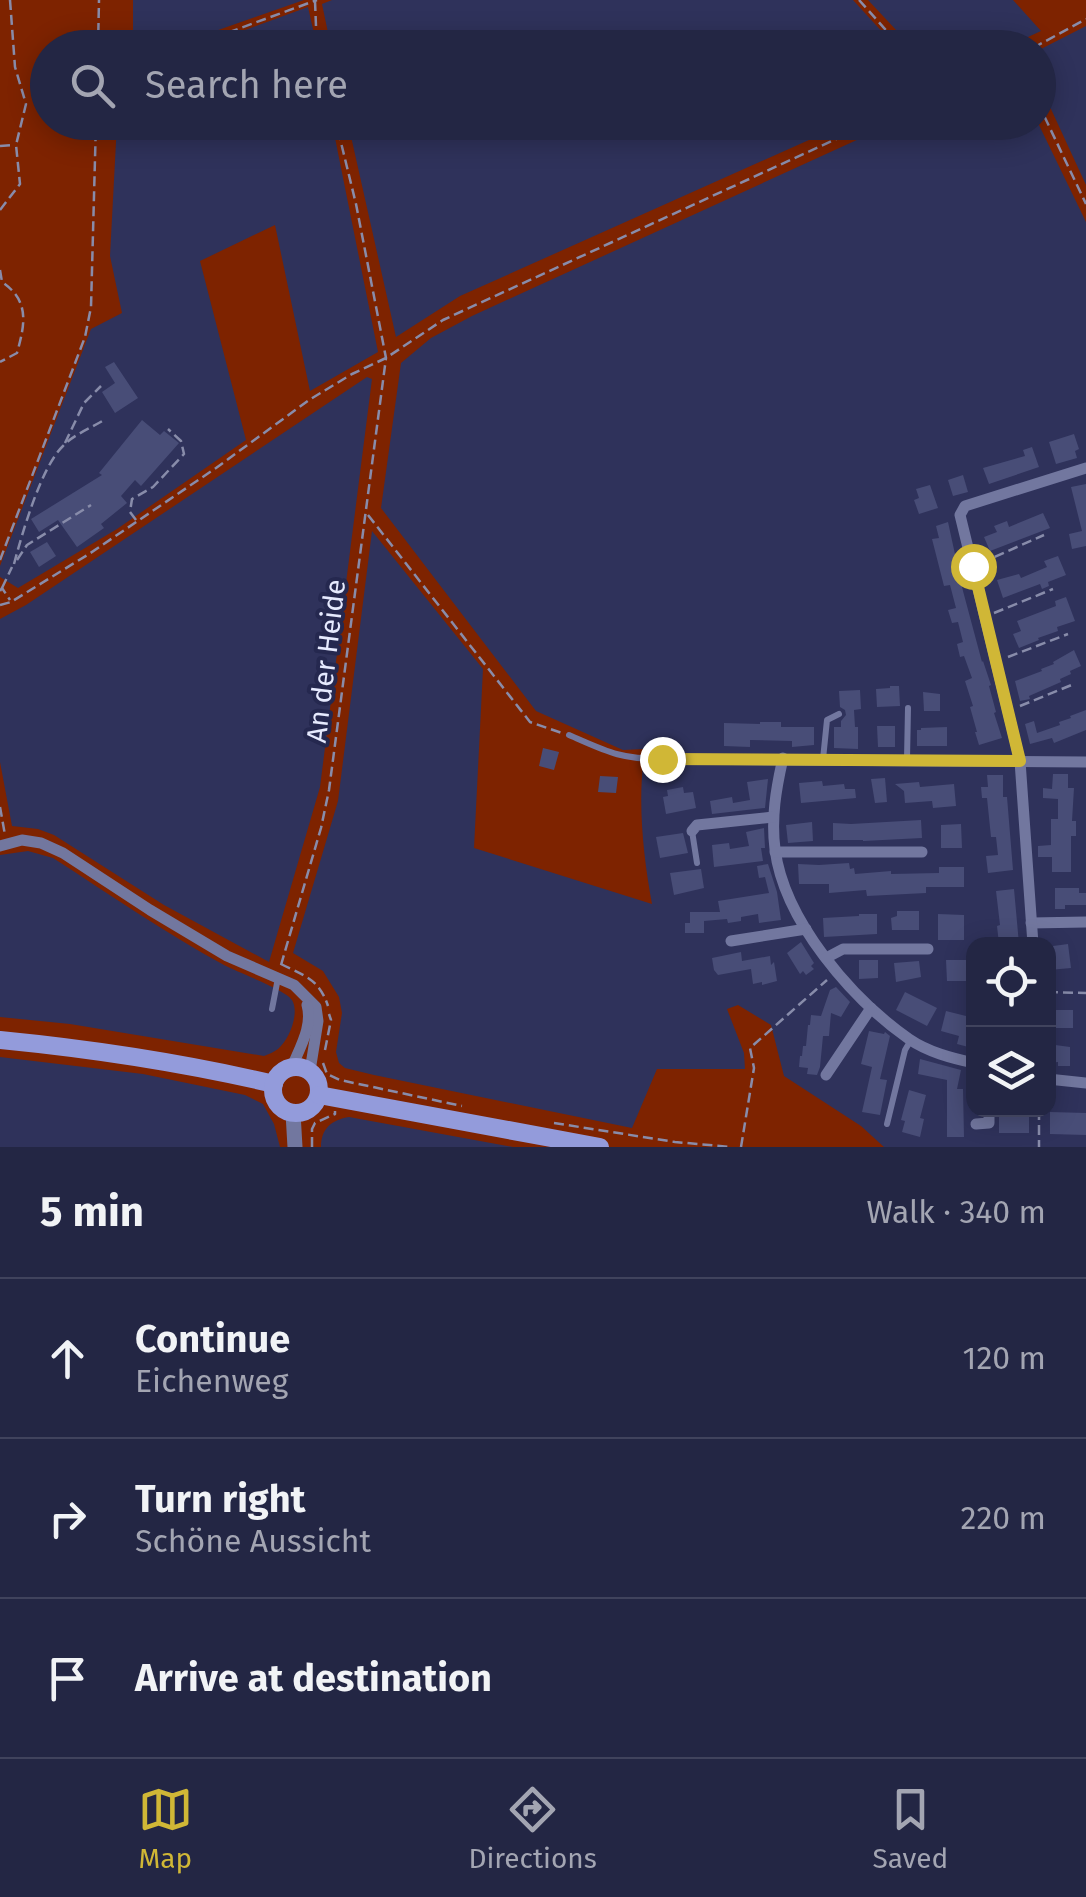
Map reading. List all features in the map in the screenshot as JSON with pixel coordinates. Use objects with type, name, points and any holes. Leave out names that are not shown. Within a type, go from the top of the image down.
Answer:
[{"type":"main road","points":[[0,1040],[132,1056],[274,1084]]},
{"type":"main road","points":[[329,1096],[318,1081],[301,1069],[280,1073],[274,1084],[274,1097],[287,1112],[307,1111],[329,1096],[600,1147]]},
{"type":"street","points":[[1032,937],[1020,761],[960,515],[965,506],[1086,468]]},
{"type":"street","points":[[783,758],[773,816],[775,852],[786,888],[806,929],[836,972],[871,1008],[910,1040],[966,1061]]},
{"type":"street","points":[[662,759],[1086,762]]},
{"type":"street","points":[[692,831],[697,826],[773,816]]},
{"type":"street","points":[[4,844],[22,840],[63,853],[226,956],[280,970],[316,1007],[318,1021],[301,1069]]},
{"type":"street","points":[[775,852],[922,852]]},
{"type":"street","points":[[1031,922],[1086,922]]},
{"type":"street","points":[[731,942],[806,929]]},
{"type":"street","points":[[826,958],[843,949],[928,949]]},
{"type":"street","points":[[826,1075],[871,1008]]},
{"type":"street","points":[[1056,1080],[1086,1083]]},
{"type":"street","points":[[293,1113],[296,1147]]},
{"type":"street","points":[[976,1124],[989,1123],[989,1117]]},
{"type":"lane","points":[[907,759],[908,708]]},
{"type":"lane","points":[[823,759],[827,720],[839,714]]},
{"type":"lane","points":[[569,735],[615,756],[662,759]]},
{"type":"lane","points":[[692,831],[698,863]]},
{"type":"lane","points":[[272,1009],[280,970]]},
{"type":"lane","points":[[887,1124],[910,1040]]},
{"type":"path","points":[[0,210],[20,184],[16,144],[26,104],[15,67],[10,0]]},
{"type":"path","points":[[98,30],[99,0]]},
{"type":"path","points":[[235,30],[316,0],[317,30]]},
{"type":"path","points":[[859,0],[886,30]]},
{"type":"path","points":[[1056,35],[1086,19]]},
{"type":"path","points":[[0,560],[85,337],[90,308],[95,140]]},
{"type":"path","name":"An der Heide","points":[[280,970],[329,790],[386,358],[340,140]]},
{"type":"path","points":[[0,606],[137,521],[308,400],[386,358],[443,320],[834,140]]},
{"type":"path","points":[[1056,140],[1086,204]]},
{"type":"path","points":[[0,146],[16,144]]},
{"type":"path","points":[[0,270],[1,283],[16,291],[26,324],[16,353],[0,362]]},
{"type":"path","points":[[14,564],[23,529],[51,461],[84,404],[101,386]]},
{"type":"path","points":[[64,444],[104,420]]},
{"type":"path","points":[[137,521],[130,512],[132,499],[153,487],[184,454],[181,442],[168,429]]},
{"type":"path","points":[[11,602],[1,589],[28,545],[91,506]]},
{"type":"path","points":[[368,514],[530,722],[569,735]]},
{"type":"path","points":[[973,566],[1044,535]]},
{"type":"path","points":[[984,616],[1053,589]]},
{"type":"path","points":[[995,662],[1068,634]]},
{"type":"path","points":[[1007,710],[1074,684]]},
{"type":"path","points":[[0,807],[4,844]]},
{"type":"path","points":[[741,1147],[754,1068],[750,1048],[836,972]]},
{"type":"path","points":[[1056,992],[1086,993]]},
{"type":"path","points":[[312,1147],[315,1123],[335,1114],[329,1096],[340,1080],[473,1108]]},
{"type":"path","points":[[1038,1117],[1039,1147]]},
{"type":"path","points":[[548,1122],[731,1147]]},
{"type":"shaded area","points":[[0,0],[133,0],[133,30],[30,30],[30,140],[116,140],[110,256],[122,313],[91,329],[0,566]]},
{"type":"shaded area","points":[[304,0],[332,0],[322,4],[327,30],[313,30],[308,7],[245,30],[218,30]]},
{"type":"shaded area","points":[[853,0],[868,0],[896,30],[880,30]]},
{"type":"shaded area","points":[[1013,0],[1086,0],[1086,26],[1056,41],[1056,30],[1040,30]]},
{"type":"shaded area","points":[[1056,120],[1086,185],[1086,222],[1046,140],[1056,140]]},
{"type":"shaded area","points":[[335,140],[352,140],[396,337],[460,296],[809,140],[857,140],[472,316],[431,338],[401,363],[381,508],[536,711],[623,750],[645,749],[642,827],[652,904],[474,848],[483,669],[372,531],[338,801],[293,953],[323,971],[339,997],[342,1013],[336,1052],[345,1068],[632,1128],[657,1069],[745,1069],[744,1053],[727,1009],[738,1005],[771,1025],[784,1076],[861,1126],[884,1147],[513,1147],[349,1117],[329,1126],[321,1147],[280,1147],[263,1104],[245,1095],[143,1074],[0,1057],[0,1017],[70,1024],[264,1056],[282,1045],[289,1033],[295,1012],[288,996],[202,953],[53,858],[28,851],[0,855],[0,762],[12,826],[54,835],[164,905],[269,962],[320,787],[372,379],[367,377],[0,619],[0,577],[18,588],[117,529],[246,440],[200,261],[275,225],[310,391],[378,352]]},
{"type":"building","points":[[114,362],[138,398],[115,413],[102,392],[115,383],[105,367]]},
{"type":"building","points":[[142,420],[160,435],[164,431],[179,443],[141,486],[135,480],[121,496],[127,503],[101,524],[104,528],[77,547],[58,520],[39,532],[31,519],[102,475],[99,473]]},
{"type":"building","points":[[1074,434],[1079,449],[1075,451],[1077,458],[1056,464],[1049,442]]},
{"type":"building","points":[[1032,447],[1039,467],[989,484],[983,468],[1025,456],[1023,450]]},
{"type":"building","points":[[963,475],[968,492],[953,496],[948,480]]},
{"type":"building","points":[[1086,484],[1086,546],[1072,549],[1069,534],[1082,531],[1071,487]]},
{"type":"building","points":[[930,485],[938,508],[919,514],[914,500],[919,498],[916,489]]},
{"type":"building","points":[[1043,513],[1050,528],[990,551],[984,537],[997,532],[994,526],[1007,521],[1009,527]]},
{"type":"building","points":[[948,522],[1002,738],[979,745],[965,681],[972,678],[964,656],[960,657],[957,644],[963,642],[958,622],[952,623],[948,610],[956,608],[950,585],[944,586],[932,539],[939,538],[936,526]]},
{"type":"building","points":[[47,542],[56,556],[39,567],[30,552]]},
{"type":"building","points":[[1058,556],[1066,575],[1048,582],[1049,586],[1042,589],[1040,584],[1003,598],[997,580],[1019,574],[1021,578],[1047,567],[1044,561]]},
{"type":"building","points":[[1066,597],[1075,621],[1019,648],[1013,634],[1021,631],[1017,621],[1056,606],[1055,601]]},
{"type":"building","points":[[1074,650],[1081,666],[1061,682],[1020,701],[1015,681],[1042,671]]},
{"type":"building","points":[[899,686],[900,706],[877,707],[876,689]]},
{"type":"building","points":[[860,690],[861,709],[854,710],[858,749],[834,748],[834,727],[841,727],[846,715],[840,707],[839,691]]},
{"type":"building","points":[[923,692],[940,694],[940,711],[924,711]]},
{"type":"building","points":[[1086,710],[1086,730],[1054,743],[1052,738],[1030,744],[1025,724],[1034,721],[1037,733]]},
{"type":"building","points":[[781,722],[781,727],[814,727],[814,745],[792,747],[792,741],[750,740],[750,747],[724,746],[724,723]]},
{"type":"building","points":[[877,726],[895,726],[895,747],[878,747]]},
{"type":"building","points":[[947,727],[947,746],[917,746],[917,730]]},
{"type":"building","points":[[543,748],[559,752],[554,770],[539,766]]},
{"type":"building","points":[[1053,774],[1068,774],[1068,788],[1074,788],[1072,821],[1076,821],[1076,836],[1071,836],[1071,872],[1052,872],[1052,857],[1038,857],[1038,846],[1051,845],[1051,819],[1058,819],[1058,799],[1043,798],[1043,788],[1052,789]]},
{"type":"building","points":[[987,775],[1003,775],[1013,870],[988,873],[986,856],[998,855],[996,837],[991,837],[987,798],[982,798],[981,787],[988,787]]},
{"type":"building","points":[[600,776],[618,777],[616,793],[598,792]]},
{"type":"building","points":[[885,778],[887,802],[875,803],[871,779]]},
{"type":"building","points":[[768,779],[765,808],[712,814],[710,801],[732,797],[733,803],[750,800],[747,782]]},
{"type":"building","points":[[822,781],[823,786],[844,784],[845,789],[855,789],[856,798],[801,803],[799,783]]},
{"type":"building","points":[[919,782],[920,787],[954,784],[956,806],[933,808],[932,801],[905,803],[904,791],[895,784]]},
{"type":"building","points":[[683,787],[684,793],[693,792],[696,808],[666,814],[663,797],[668,796],[667,790]]},
{"type":"building","points":[[921,820],[922,838],[833,840],[833,823]]},
{"type":"building","points":[[812,822],[813,841],[788,843],[786,825]]},
{"type":"building","points":[[961,824],[962,848],[941,848],[941,825]]},
{"type":"building","points":[[764,828],[763,861],[714,867],[712,845],[729,843],[730,849],[749,846],[746,832]]},
{"type":"building","points":[[683,833],[688,853],[660,858],[656,837]]},
{"type":"building","points":[[849,863],[855,874],[939,873],[939,867],[964,867],[964,887],[926,887],[926,893],[867,896],[866,890],[829,893],[829,884],[799,884],[798,864]]},
{"type":"building","points":[[768,864],[781,920],[759,923],[758,914],[728,923],[727,919],[704,921],[704,933],[685,933],[690,912],[720,912],[718,901],[769,893],[765,877],[759,878],[757,866]]},
{"type":"building","points":[[701,869],[704,888],[674,895],[670,873]]},
{"type":"building","points":[[1055,888],[1079,888],[1079,893],[1086,893],[1086,905],[1055,909]]},
{"type":"building","points":[[1014,889],[1018,937],[998,937],[996,891]]},
{"type":"building","points":[[897,911],[919,911],[919,930],[892,930],[891,918],[897,916]]},
{"type":"building","points":[[877,914],[877,934],[824,937],[823,918]]},
{"type":"building","points":[[938,914],[964,915],[964,940],[938,940]]},
{"type":"building","points":[[801,942],[814,963],[814,969],[806,975],[803,971],[800,974],[787,953]]},
{"type":"building","points":[[1068,944],[1071,968],[1056,969],[1056,946]]},
{"type":"building","points":[[741,952],[742,961],[770,956],[777,981],[753,984],[751,969],[718,975],[712,958]]},
{"type":"building","points":[[859,960],[878,960],[878,978],[859,979]]},
{"type":"building","points":[[946,960],[966,960],[966,981],[947,981]]},
{"type":"building","points":[[919,961],[921,977],[896,982],[894,963]]},
{"type":"building","points":[[836,987],[850,1002],[841,1017],[831,1013],[829,1036],[823,1036],[817,1075],[807,1074],[808,1068],[799,1067],[811,1015],[821,1016],[830,990]]},
{"type":"building","points":[[905,992],[937,1008],[927,1026],[896,1010]]},
{"type":"building","points":[[1056,1010],[1073,1010],[1073,1028],[1056,1028]]},
{"type":"building","points":[[946,1011],[966,1016],[966,1046],[957,1044],[959,1036],[941,1031]]},
{"type":"building","points":[[869,1031],[890,1036],[880,1079],[887,1080],[880,1115],[862,1112],[872,1067],[861,1064]]},
{"type":"building","points":[[1056,1045],[1070,1047],[1070,1066],[1058,1066]]},
{"type":"building","points":[[920,1059],[961,1070],[957,1089],[963,1089],[964,1137],[947,1137],[947,1080],[918,1074]]},
{"type":"building","points":[[909,1090],[926,1095],[920,1137],[902,1132]]},
{"type":"building","points":[[1056,1112],[1086,1113],[1086,1135],[1050,1134],[1050,1117],[1056,1117]]},
{"type":"building","points":[[999,1117],[1029,1117],[1029,1133],[999,1133]]},
{"type":"route","points":[[662,759],[1020,761],[973,566]]}]
